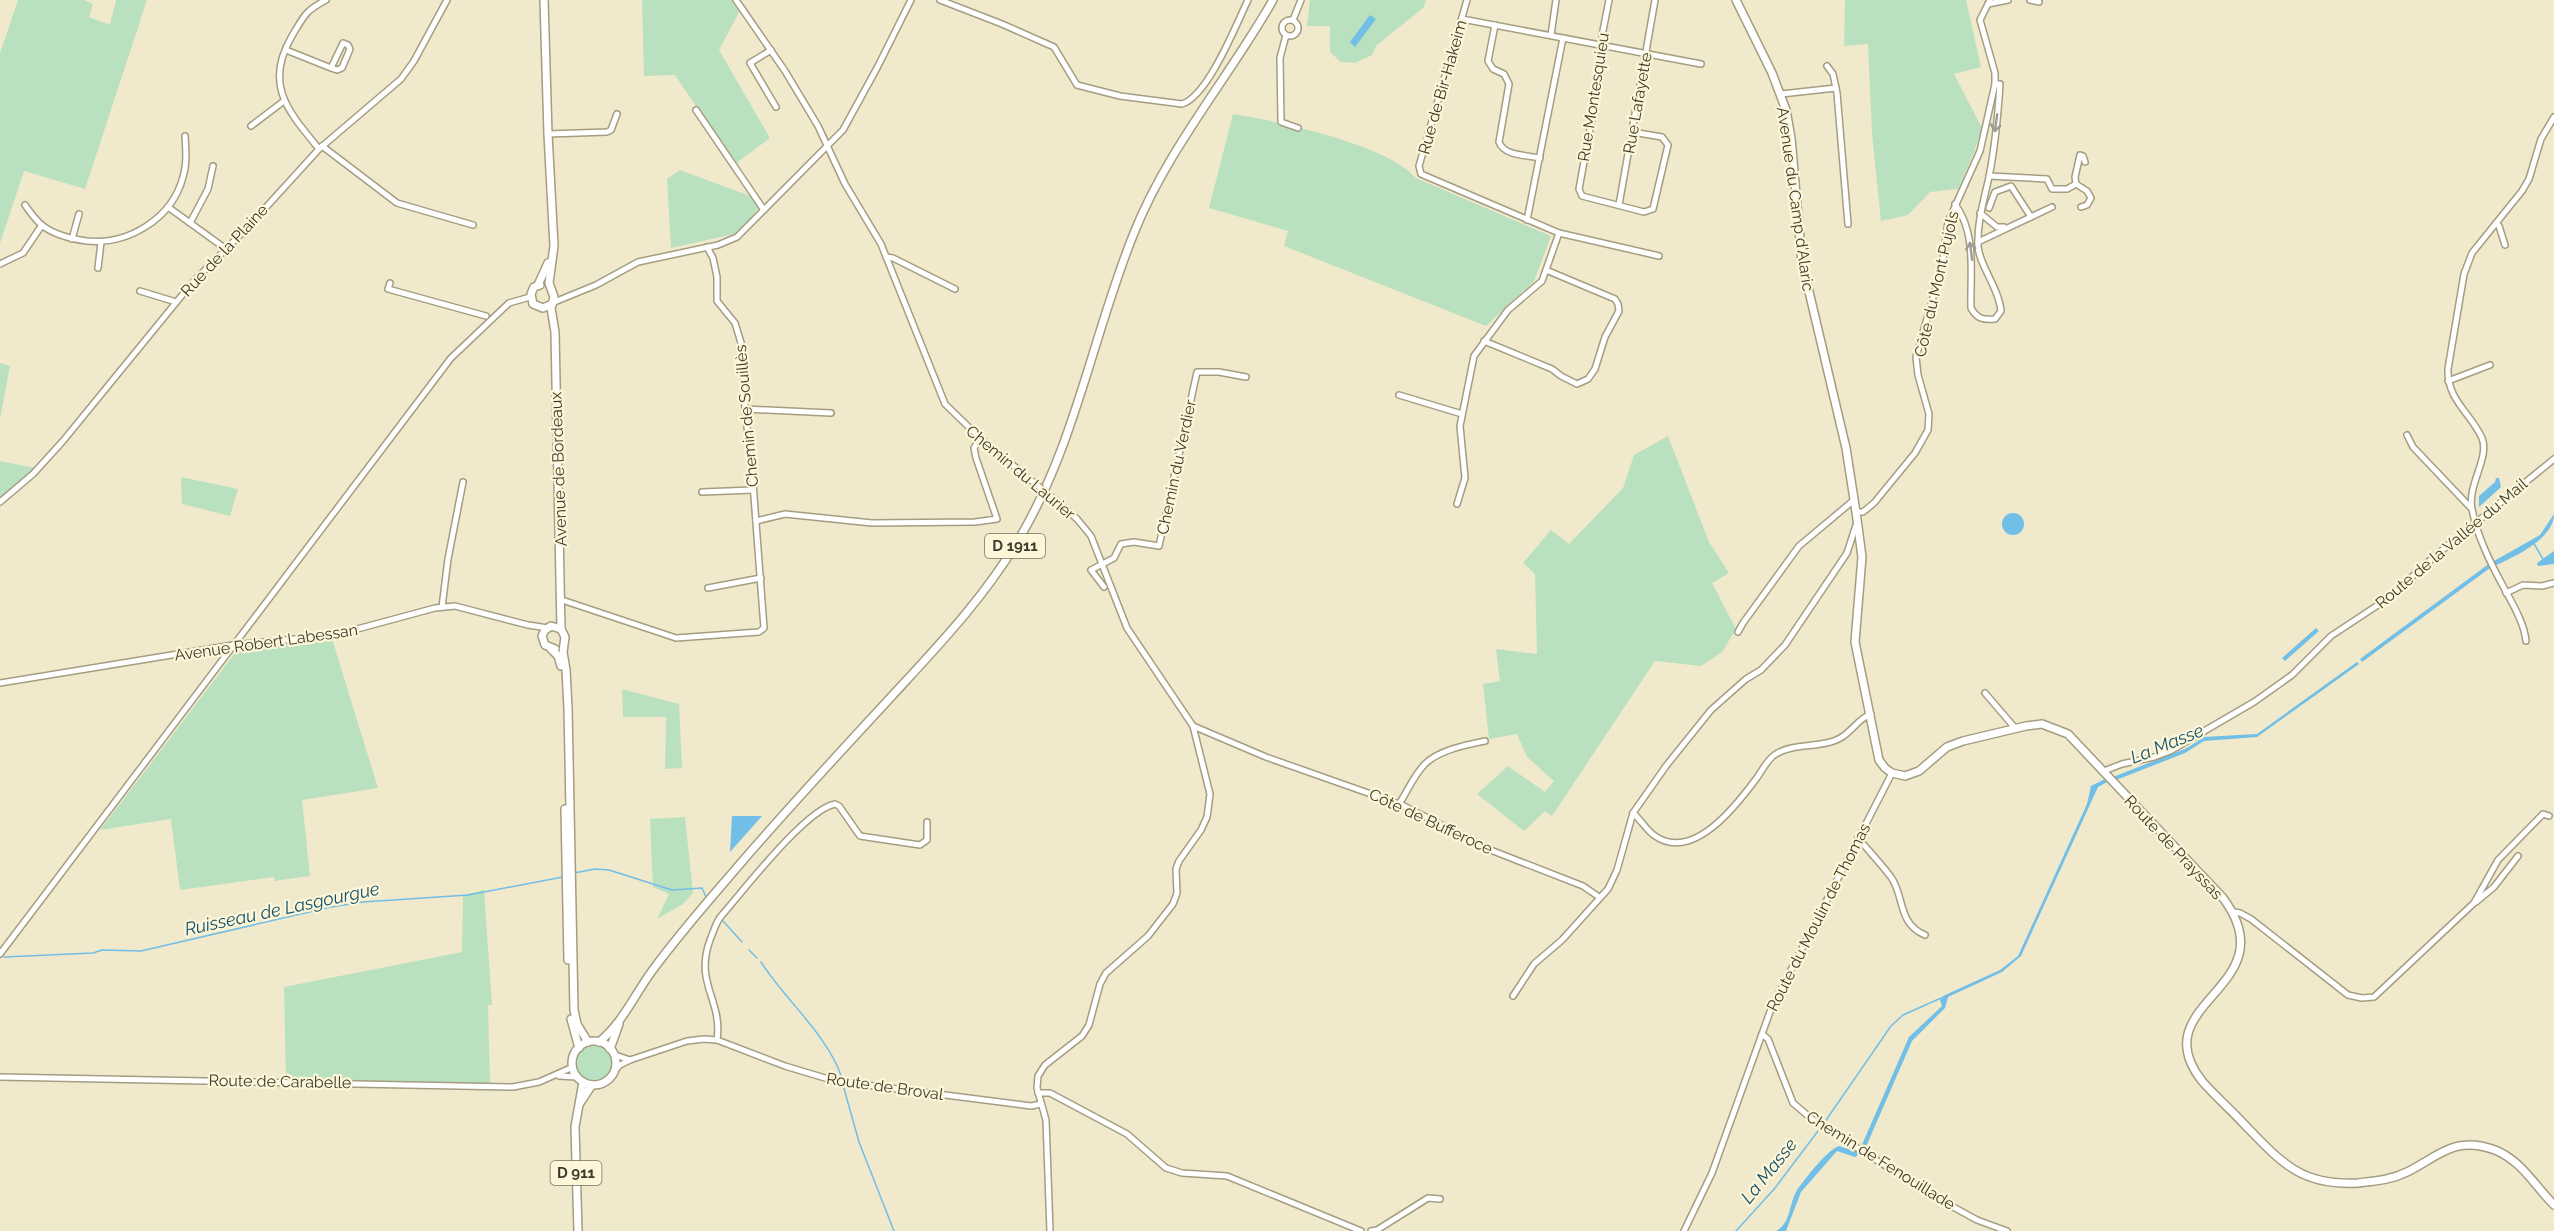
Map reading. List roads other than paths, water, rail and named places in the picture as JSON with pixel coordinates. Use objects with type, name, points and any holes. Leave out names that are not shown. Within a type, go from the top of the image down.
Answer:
[{"type":"main road","points":[[544,0],[550,256],[543,276],[532,290],[530,297],[538,307],[547,307],[552,303],[549,278],[554,255],[548,147]]},
{"type":"main road","name":"D 1911","points":[[599,1042],[625,1011],[674,942],[801,794],[961,621],[1012,549],[1047,487],[1059,458],[1080,398],[1113,287],[1155,185],[1273,0]]},
{"type":"main road","name":"Avenue du Camp d'Alaric","points":[[1736,0],[1781,94],[1786,110],[1791,138],[1802,262],[1844,438],[1856,512]]},
{"type":"main road","points":[[548,201],[553,228]]},
{"type":"main road","points":[[538,285],[545,285],[552,290]]},
{"type":"main road","name":"Avenue de Bordeaux","points":[[552,303],[561,629]]},
{"type":"main road","name":"Avenue de Bordeaux","points":[[538,307],[547,316],[554,337]]},
{"type":"main road","points":[[1856,512],[1862,557],[1855,642],[1876,751],[1885,768],[1892,773]]},
{"type":"main road","name":"Avenue de Bordeaux","points":[[550,627],[562,600]]},
{"type":"main road","points":[[579,1048],[570,1011],[562,668],[558,656],[545,645],[542,639],[543,632],[550,627],[561,629],[566,637],[564,644],[568,708],[574,1010],[577,1024],[588,1042]]},
{"type":"main road","points":[[551,649],[564,644]]},
{"type":"main road","name":"Route de Prayssas","points":[[1892,773],[1905,776],[1912,774],[1919,771],[1947,747],[2015,729],[2042,724],[2058,728],[2068,734],[2234,912],[2239,928],[2237,960],[2231,975],[2199,1010],[2191,1023],[2186,1048],[2191,1066],[2205,1084],[2273,1153],[2300,1174],[2335,1184],[2389,1179],[2407,1172],[2438,1152],[2455,1146],[2475,1145],[2495,1150],[2512,1159],[2530,1175],[2554,1204]]},
{"type":"main road","name":"D 1911","points":[[612,1052],[625,1011]]},
{"type":"main road","points":[[588,1042],[599,1042],[612,1052],[615,1070],[606,1082],[592,1085],[580,1079],[573,1068],[574,1054],[588,1042]]},
{"type":"main road","name":"D 911","points":[[578,1231],[575,1127],[580,1079]]},
{"type":"main road","name":"D 911","points":[[579,1105],[592,1085]]},
{"type":"street","points":[[326,0],[308,9],[279,66],[279,87],[288,111],[321,148],[397,203],[473,225]]},
{"type":"street","name":"Rue de la Plaine","points":[[0,502],[33,474],[63,441],[176,302],[321,148],[407,71],[447,0]]},
{"type":"street","name":"Chemin du Laurier","points":[[736,0],[771,50],[818,126],[826,148],[881,244],[941,396],[952,412],[980,438],[1053,498],[1083,526],[1096,546],[1127,628],[1193,726],[1207,775],[1209,806],[1201,830],[1176,869],[1177,893],[1173,904],[1148,936],[1102,978],[1089,1025],[1082,1036],[1045,1065],[1036,1082],[1047,1141],[1050,1231]]},
{"type":"street","points":[[552,303],[596,285],[638,262],[707,247],[737,237],[843,130],[911,0]]},
{"type":"street","points":[[940,0],[1054,47],[1077,85],[1120,96],[1182,104],[1191,101],[1224,53],[1248,0]]},
{"type":"street","points":[[1293,20],[1301,0]]},
{"type":"street","name":"Rue de Bir-Hakeim","points":[[1467,0],[1419,166],[1421,174],[1527,220]]},
{"type":"street","points":[[1551,35],[1556,0]]},
{"type":"street","name":"Rue Montesquieu","points":[[1609,0],[1602,36],[1604,45],[1579,189],[1580,194],[1585,198],[1619,205]]},
{"type":"street","name":"Rue Lafayette","points":[[1619,205],[1655,0]]},
{"type":"street","points":[[1955,204],[1968,235],[1972,266],[1971,308],[1978,317],[1984,320],[1995,319],[2001,311],[2000,299],[1978,248],[1978,242],[1980,213],[1989,176],[2000,85],[1980,26],[1982,14],[1989,2],[2008,0]]},
{"type":"street","points":[[2030,0],[2039,2]]},
{"type":"street","points":[[1462,19],[1701,64]]},
{"type":"street","points":[[1293,20],[1288,20],[1282,26],[1286,35],[1280,58],[1281,122],[1298,128]]},
{"type":"street","points":[[1286,35],[1293,36],[1298,33],[1298,25],[1293,20]]},
{"type":"street","points":[[1495,25],[1488,61],[1493,69],[1504,74],[1509,84],[1499,141],[1501,147],[1508,152],[1540,158]]},
{"type":"street","points":[[1563,38],[1527,220],[1559,233],[1659,256]]},
{"type":"street","points":[[286,50],[331,68],[337,70],[342,68],[350,49],[348,45],[343,43],[331,68]]},
{"type":"street","points":[[771,50],[749,61],[776,107]]},
{"type":"street","points":[[1827,66],[1833,74],[1836,88],[1848,224]]},
{"type":"street","name":"Côte du Mont Pujols","points":[[1856,512],[1863,512],[1874,503],[1915,453],[1928,430],[1929,414],[1918,375],[1916,357],[1942,266],[1948,222],[1972,172],[2000,85]]},
{"type":"street","points":[[1781,94],[1836,88]]},
{"type":"street","points":[[251,126],[284,101]]},
{"type":"street","points":[[696,110],[764,210]]},
{"type":"street","points":[[548,134],[607,132],[611,130],[617,114]]},
{"type":"street","points":[[2526,641],[2525,630],[2492,564],[2475,524],[2471,508],[2472,493],[2484,447],[2481,438],[2451,392],[2448,381],[2464,274],[2472,253],[2529,179],[2541,138],[2552,124],[2554,117]]},
{"type":"street","points":[[1619,205],[1644,212],[1653,209],[1668,149],[1665,138],[1632,132]]},
{"type":"street","points":[[25,205],[42,225],[72,239],[101,242],[118,239],[138,231],[155,220],[168,207],[183,179],[187,157],[185,136]]},
{"type":"street","points":[[2076,184],[2079,155],[2083,156],[2085,162]]},
{"type":"street","points":[[190,223],[208,189],[213,166]]},
{"type":"street","points":[[1989,176],[2047,179],[2052,189],[2067,189],[2076,184]]},
{"type":"street","points":[[2076,184],[2087,190],[2091,198],[2087,205],[2081,207]]},
{"type":"street","points":[[1989,208],[1995,192],[2011,186],[2031,217]]},
{"type":"street","points":[[168,207],[226,249]]},
{"type":"street","points":[[1978,242],[2052,207]]},
{"type":"street","points":[[1980,213],[1997,227],[2006,228]]},
{"type":"street","points":[[72,239],[79,214]]},
{"type":"street","points":[[2496,223],[2505,245]]},
{"type":"street","points":[[0,264],[23,253],[42,225]]},
{"type":"street","points":[[1457,504],[1465,478],[1461,437],[1462,414],[1472,365],[1484,341],[1508,310],[1542,281],[1559,233]]},
{"type":"street","points":[[98,268],[101,242]]},
{"type":"street","name":"Chemin de Souillès","points":[[562,600],[676,638],[759,632],[764,628],[745,410],[742,346],[735,323],[717,301],[715,267],[707,247]]},
{"type":"street","points":[[886,257],[893,258],[955,289]]},
{"type":"street","points":[[1484,341],[1552,369],[1577,384],[1588,379],[1595,369],[1605,337],[1616,318],[1618,304],[1615,298],[1546,270]]},
{"type":"street","points":[[390,283],[388,289],[486,316]]},
{"type":"street","points":[[552,290],[565,297]]},
{"type":"street","points":[[140,291],[176,302]]},
{"type":"street","points":[[0,954],[451,358],[509,303],[530,297]]},
{"type":"street","points":[[2448,381],[2490,365]]},
{"type":"street","name":"Chemin du Verdier","points":[[1103,564],[1114,558],[1121,544],[1127,542],[1159,546],[1197,372],[1219,372],[1246,377]]},
{"type":"street","points":[[1399,395],[1462,414]]},
{"type":"street","points":[[745,410],[831,413]]},
{"type":"street","points":[[2407,435],[2413,447],[2471,508]]},
{"type":"street","points":[[756,521],[785,514],[872,523],[975,522],[997,519],[975,458],[974,448],[980,438]]},
{"type":"street","name":"Route de la Vallée du Mail","points":[[2109,777],[2122,764],[2170,751],[2254,702],[2292,675],[2331,636],[2387,599],[2554,459]]},
{"type":"street","points":[[442,607],[448,559],[463,482]]},
{"type":"street","points":[[702,492],[753,490]]},
{"type":"street","points":[[1738,632],[1800,546],[1854,500]]},
{"type":"street","points":[[1513,996],[1534,964],[1562,940],[1608,889],[1617,870],[1633,813],[1666,766],[1711,710],[1746,679],[1761,670],[1785,645],[1846,553],[1857,522]]},
{"type":"street","points":[[1103,564],[1091,570],[1104,587]]},
{"type":"street","points":[[708,588],[761,578]]},
{"type":"street","points":[[2506,593],[2523,585],[2542,586],[2554,583]]},
{"type":"street","name":"Avenue Robert Labessan","points":[[0,683],[233,645],[335,635],[442,607],[455,606],[528,625],[550,627]]},
{"type":"street","points":[[528,625],[542,639]]},
{"type":"street","points":[[1985,693],[2015,729]]},
{"type":"street","points":[[1633,813],[1644,822],[1652,835],[1668,842],[1684,841],[1701,836],[1720,821],[1741,798],[1774,754],[1842,737],[1870,714]]},
{"type":"street","name":"Côte de Bufferoce","points":[[1193,726],[1266,757],[1399,804],[1493,851],[1558,874],[1599,897]]},
{"type":"street","points":[[1399,804],[1423,766],[1429,761],[1463,746],[1485,741]]},
{"type":"street","name":"Route du Moulin de Thomas","points":[[1684,1231],[1712,1173],[1771,1009],[1791,966],[1892,773]]},
{"type":"street","points":[[717,1040],[716,1011],[705,977],[704,965],[714,927],[800,827],[819,812],[835,804],[839,806],[860,836],[920,845],[927,840],[927,822]]},
{"type":"street","points":[[2474,903],[2498,860],[2537,819],[2543,814],[2549,816]]},
{"type":"street","points":[[1858,838],[1891,878],[1899,894],[1903,914],[1919,932],[1925,935]]},
{"type":"street","points":[[2234,912],[2251,919],[2348,995],[2362,998],[2374,997],[2494,887],[2518,856]]},
{"type":"street","name":"Chemin de Fenouillade","points":[[1762,1034],[1768,1039],[1793,1103],[1813,1120],[1935,1197],[1977,1220],[2007,1231]]},
{"type":"street","name":"Route de Broval","points":[[615,1070],[630,1060],[694,1040],[717,1040],[785,1066],[835,1081],[1031,1106],[1041,1104]]},
{"type":"street","points":[[612,1052],[630,1060]]},
{"type":"street","name":"Route de Carabelle","points":[[0,1077],[513,1086],[539,1082],[573,1068]]},
{"type":"street","name":"Route de Carabelle","points":[[558,1076],[580,1079]]},
{"type":"street","points":[[1038,1093],[1050,1093],[1127,1134],[1166,1168],[1182,1173],[1227,1176],[1361,1231]]},
{"type":"street","points":[[1371,1231],[1377,1230],[1428,1198],[1440,1199]]},
{"type":"water","points":[[1370,15],[1376,19],[1355,47],[1350,42]]},
{"type":"water","points":[[2496,478],[2499,478],[2501,487],[2479,507],[2479,496],[2495,482]]},
{"type":"water","points":[[2013,513],[2021,516],[2024,524],[2021,532],[2013,535],[2005,532],[2002,524],[2005,516]]},
{"type":"water","points":[[2554,514],[2547,531],[2532,546],[2494,566],[2494,561],[2540,535]]},
{"type":"water","points":[[2554,551],[2554,564],[2538,566],[2537,563]]},
{"type":"water","points":[[2490,563],[2490,568],[2362,662],[2360,659]]},
{"type":"water","points":[[2316,628],[2319,631],[2285,661],[2282,658]]},
{"type":"water","points":[[2357,662],[2359,664],[2257,737],[2204,741],[2185,753],[2116,780],[2113,777],[2187,748],[2204,737],[2257,734]]},
{"type":"water","points":[[2107,778],[2109,781],[2098,787],[2021,956],[2002,972],[1948,997],[1945,1008],[1912,1041],[1865,1149],[1861,1147],[1909,1037],[1942,1006],[1940,1000],[1943,996],[2000,970],[2018,956],[2087,804],[2091,786]]},
{"type":"water","points":[[732,816],[762,816],[730,852]]},
{"type":"water","points":[[1839,1146],[1861,1153],[1855,1157],[1837,1151],[1801,1192],[1786,1231],[1776,1231],[1784,1223],[1797,1190],[1823,1159]]},
{"type":"waterway","name":"La Masse","points":[[2533,542],[2543,559]]},
{"type":"waterway","name":"Ruisseau de Lasgourgue","points":[[574,873],[595,869],[609,870],[672,890],[702,888],[706,897]]},
{"type":"waterway","name":"Ruisseau de Lasgourgue","points":[[4,957],[93,953],[102,950],[141,951],[331,907],[363,902],[468,895],[563,877]]},
{"type":"waterway","name":"Ruisseau de Lasgourgue","points":[[723,921],[742,942]]},
{"type":"waterway","name":"Ruisseau de Lasgourgue","points":[[749,950],[757,958]]},
{"type":"waterway","name":"Ruisseau de Lasgourgue","points":[[761,962],[827,1047],[842,1078]]},
{"type":"waterway","name":"La Masse","points":[[1824,1123],[1891,1026],[1903,1015],[1941,998]]},
{"type":"waterway","name":"Ruisseau de Lasgourgue","points":[[843,1085],[859,1142],[894,1231]]},
{"type":"waterway","name":"La Masse","points":[[1736,1231],[1775,1188],[1821,1127]]}]
